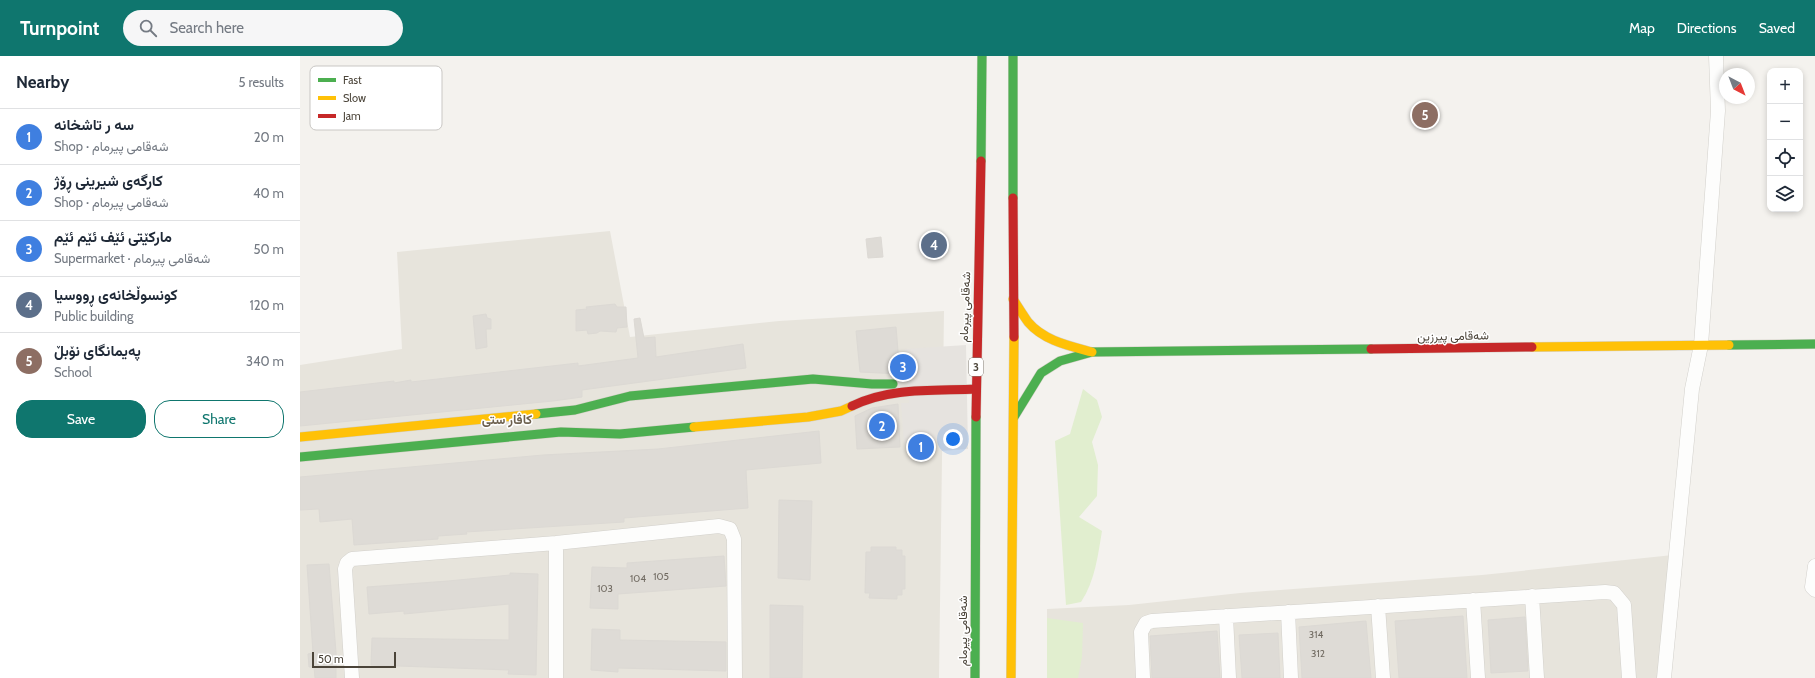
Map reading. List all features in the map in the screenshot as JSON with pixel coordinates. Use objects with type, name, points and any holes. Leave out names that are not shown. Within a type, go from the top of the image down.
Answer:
[{"type":"main road","name":"شەقامی پیرمام","points":[[975,678],[976,389],[972,379],[982,56]]},
{"type":"main road","points":[[1011,678],[1014,417],[1013,56]]},
{"type":"main road","points":[[1013,298],[1030,324],[1042,334],[1056,342],[1092,352]]},
{"type":"main road","name":"شەقامی پیرزین","points":[[1092,352],[1815,344]]},
{"type":"main road","points":[[1014,417],[1040,373],[1060,361],[1092,352]]},
{"type":"main road","points":[[300,438],[575,410],[589,411],[630,396],[813,379],[828,379],[847,389],[877,385],[953,380]]},
{"type":"main road","points":[[877,385],[878,395]]},
{"type":"main road","points":[[847,389],[849,407]]},
{"type":"main road","points":[[300,457],[591,429],[620,434],[808,418],[849,407],[878,395],[897,392],[976,389]]},
{"type":"street","points":[[1664,678],[1692,389],[1701,345],[1718,111],[1716,56]]},
{"type":"street","points":[[352,678],[345,569],[350,561],[556,543],[719,526],[730,529],[734,539],[735,678]]},
{"type":"street","points":[[556,543],[556,678]]},
{"type":"street","points":[[1815,566],[1812,587],[1815,590]]},
{"type":"street","points":[[1143,678],[1140,635],[1142,628],[1146,623],[1152,621],[1605,592],[1614,593],[1624,605],[1629,678]]},
{"type":"street","points":[[1532,596],[1537,678]]},
{"type":"street","points":[[1473,600],[1478,678]]},
{"type":"street","points":[[1378,606],[1383,678]]},
{"type":"street","points":[[1288,612],[1291,678]]},
{"type":"street","points":[[1226,616],[1229,678]]},
{"type":"shaded area","points":[[610,231],[630,337],[779,321],[944,311],[939,678],[300,678],[300,365],[402,349],[397,252]]},
{"type":"shaded area","points":[[966,345],[968,449],[939,451],[938,442],[904,444],[901,403],[909,403],[905,349]]},
{"type":"shaded area","points":[[1673,555],[1662,678],[1047,678],[1047,609],[1129,605],[1240,593],[1482,575]]},
{"type":"green space","points":[[1083,389],[1097,400],[1102,417],[1092,442],[1098,465],[1097,496],[1079,517],[1102,531],[1093,577],[1086,594],[1081,602],[1066,605],[1055,441],[1070,434]]},
{"type":"green space","points":[[1047,618],[1083,623],[1082,657],[1078,678],[1047,678]]},
{"type":"building","points":[[881,237],[883,257],[868,258],[866,239]]},
{"type":"building","points":[[615,304],[617,307],[626,307],[627,327],[617,328],[616,332],[600,331],[597,333],[588,334],[587,330],[576,331],[576,310],[587,309],[586,307]]},
{"type":"building","points":[[486,314],[487,318],[491,319],[491,329],[486,329],[487,347],[476,349],[473,316]]},
{"type":"building","points":[[640,318],[644,338],[655,337],[656,357],[743,344],[746,368],[582,390],[582,397],[553,401],[300,426],[300,392],[394,381],[394,383],[411,380],[411,382],[578,363],[578,366],[638,358],[634,319]]},
{"type":"building","points":[[896,327],[900,374],[860,372],[856,331]]},
{"type":"building","points":[[898,404],[900,447],[857,449],[855,416],[872,408]]},
{"type":"building","points":[[819,431],[821,463],[746,470],[748,508],[624,518],[624,522],[466,532],[467,534],[438,536],[438,539],[354,545],[352,519],[320,522],[319,509],[300,510],[300,477],[543,455],[658,449]]},
{"type":"building","points":[[779,500],[812,501],[810,580],[778,578]]},
{"type":"building","points":[[871,547],[896,547],[896,550],[902,550],[902,556],[905,556],[905,589],[902,589],[902,595],[897,595],[897,599],[869,598],[870,593],[865,593],[866,552],[871,552]]},
{"type":"building","points":[[724,556],[726,586],[618,594],[618,609],[590,608],[592,567],[627,568],[627,563]]},
{"type":"building","points":[[329,564],[337,665],[336,678],[315,678],[314,667],[309,667],[308,654],[313,653],[307,565]]},
{"type":"building","points":[[510,573],[538,574],[536,675],[508,674],[509,670],[371,665],[372,638],[509,640],[509,604],[404,614],[404,611],[369,614],[367,587],[510,575]]},
{"type":"building","points":[[770,605],[803,606],[802,678],[770,678]]},
{"type":"building","points":[[1463,616],[1467,678],[1399,678],[1395,621]]},
{"type":"building","points":[[1525,617],[1528,671],[1491,673],[1488,620]]},
{"type":"building","points":[[1366,621],[1371,678],[1302,678],[1299,627]]},
{"type":"building","points":[[592,629],[620,630],[620,640],[726,642],[726,671],[618,668],[618,672],[591,670]]},
{"type":"building","points":[[1217,631],[1220,678],[1152,678],[1150,636]]},
{"type":"building","points":[[1278,633],[1280,678],[1242,678],[1239,635]]},
{"type":"traffic: fast","points":[[981,161],[982,56]]},
{"type":"traffic: fast","points":[[1013,56],[1013,198]]},
{"type":"traffic: fast","points":[[1729,345],[1815,344]]},
{"type":"traffic: fast","points":[[1014,417],[1041,373],[1060,361],[1092,352],[1371,349]]},
{"type":"traffic: fast","points":[[536,414],[575,410],[630,396],[813,379],[872,384],[893,384]]},
{"type":"traffic: fast","points":[[975,678],[976,417]]},
{"type":"traffic: fast","points":[[300,457],[561,432],[620,434],[694,427]]},
{"type":"traffic: slow","points":[[1013,299],[1028,322],[1042,334],[1058,342],[1092,352]]},
{"type":"traffic: slow","points":[[1011,678],[1014,337]]},
{"type":"traffic: slow","points":[[1532,347],[1729,345]]},
{"type":"traffic: slow","points":[[694,427],[808,417],[841,411],[852,406]]},
{"type":"traffic: slow","points":[[300,437],[536,414]]},
{"type":"traffic: jam","points":[[976,417],[981,161]]},
{"type":"traffic: jam","points":[[1013,198],[1014,337]]},
{"type":"traffic: jam","points":[[1371,349],[1532,347]]},
{"type":"traffic: jam","points":[[852,406],[867,400],[897,393],[929,390],[976,389]]},
{"type":"place","name":"پەیمانگای نۆبڵ","points":[[1425,115]]},
{"type":"place","name":"کونسوڵخانەی ڕووسیا","points":[[934,245]]},
{"type":"place","name":"مارکێتی ئێف ئێم ئێم","points":[[903,367]]},
{"type":"place","name":"کارگەی شیرینی ڕۆژ","points":[[882,426]]},
{"type":"place","name":"سه ر تاشخانه","points":[[921,447]]},
{"type":"district","name":"کاڤار ستی","points":[[507,419]]}]
